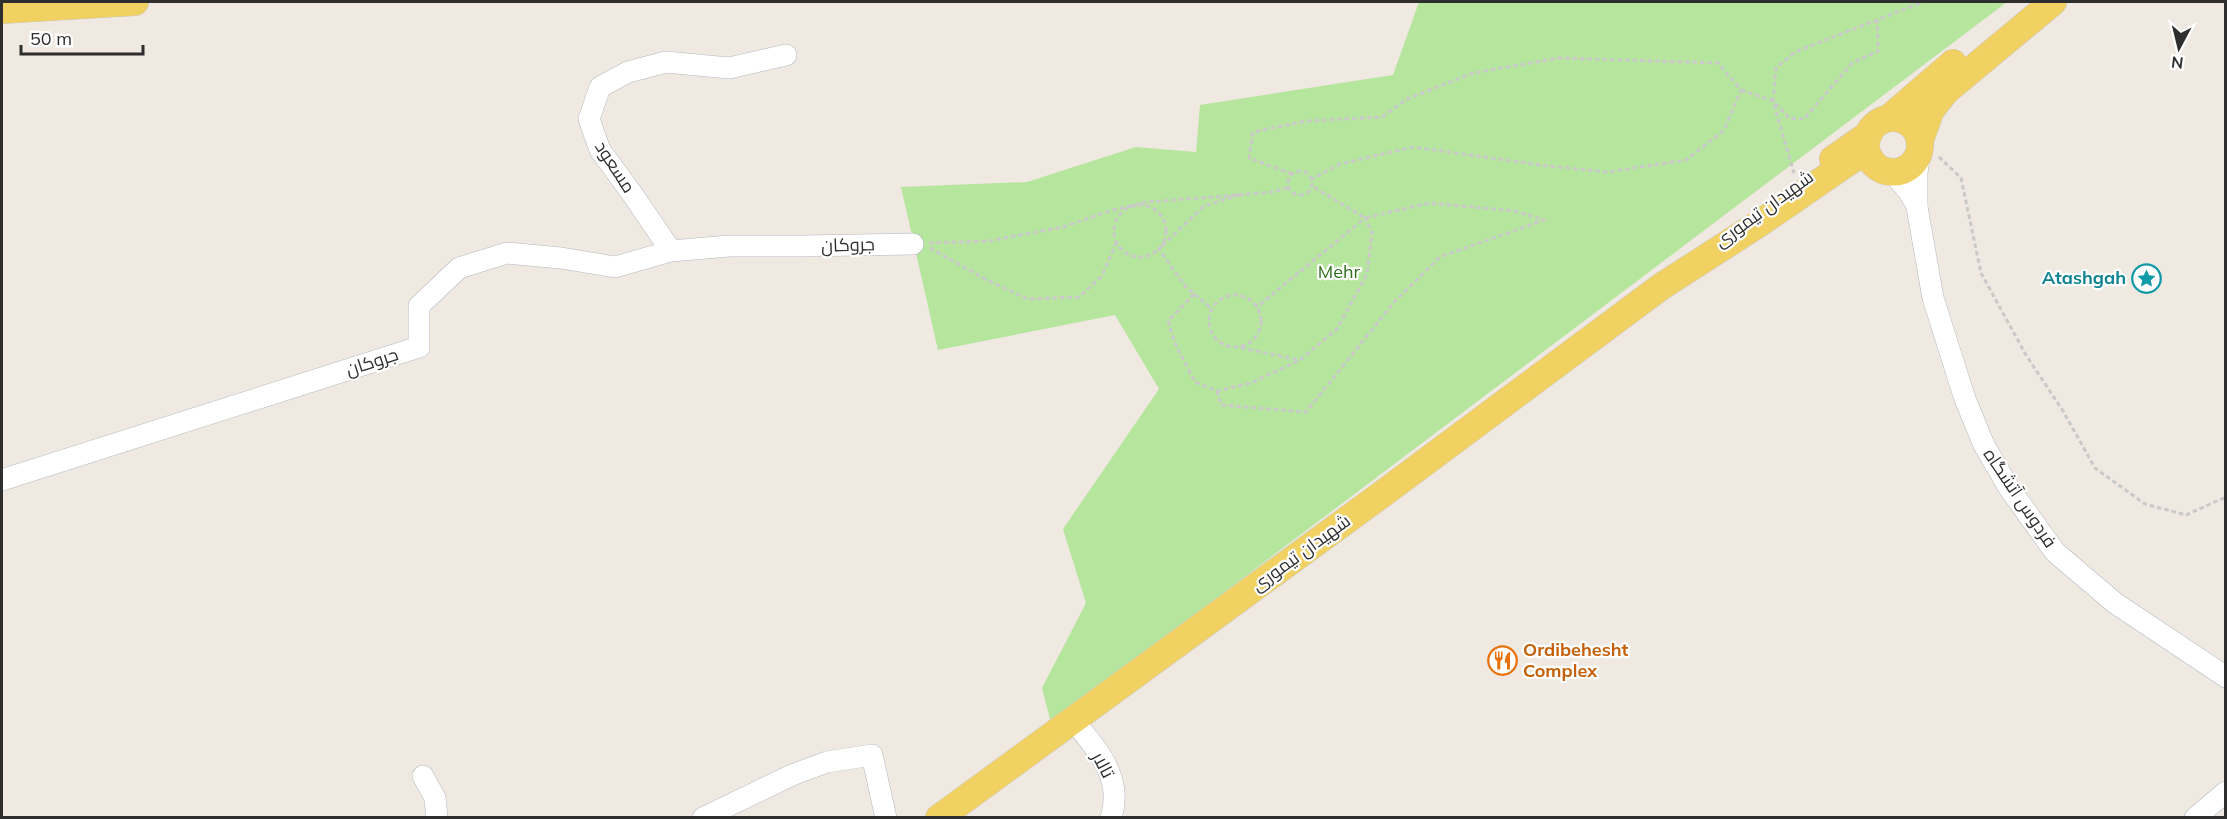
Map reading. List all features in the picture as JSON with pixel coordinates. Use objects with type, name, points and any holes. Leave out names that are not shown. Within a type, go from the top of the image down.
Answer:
[{"type":"main road","points":[[2,10],[135,2]]},
{"type":"main road","name":"شهیدان تیموری","points":[[939,818],[1662,286],[1760,223],[1853,159],[1880,146],[2024,2]]},
{"type":"main road","points":[[1920,146],[1913,127],[1906,121],[1880,146],[1910,167],[1920,146],[1931,110],[1946,91],[2053,2]]},
{"type":"main road","name":"شهیدان تیموری","points":[[1662,286],[1673,273],[1797,185],[1880,146]]},
{"type":"street","name":"مسعود","points":[[671,251],[600,150],[589,119],[600,87],[628,72],[666,62],[729,68],[786,55]]},
{"type":"street","points":[[1880,146],[1917,207]]},
{"type":"street","points":[[1917,207],[1920,146]]},
{"type":"street","name":"فردوس آتشگاه","points":[[1917,207],[1933,298],[1965,399],[1984,445],[2009,488],[2055,552],[2115,603],[2226,677]]},
{"type":"street","name":"جروکان","points":[[2,480],[419,346],[419,306],[459,268],[507,254],[561,258],[615,267],[671,251],[729,246],[913,243]]},
{"type":"street","name":"تالار","points":[[1072,719],[1106,763],[1113,780],[1115,801],[1111,818]]},
{"type":"street","points":[[703,818],[792,775],[827,762],[872,755],[885,818]]},
{"type":"street","points":[[423,776],[435,798],[437,818]]},
{"type":"street","points":[[2195,818],[2226,792]]},
{"type":"path","points":[[1797,185],[1773,101],[1776,68],[1795,52],[1923,2]]},
{"type":"path","points":[[1312,178],[1303,171],[1292,174],[1249,158],[1253,132],[1306,121],[1382,117],[1407,99],[1473,73],[1559,58],[1718,63],[1741,90],[1773,101],[1790,118],[1804,119],[1852,63],[1878,51],[1877,19]]},
{"type":"path","points":[[1312,178],[1340,164],[1413,147],[1608,172],[1686,160],[1724,130],[1741,90]]},
{"type":"path","points":[[1920,146],[1930,149],[1961,178],[1981,273],[2026,355],[2063,411],[2095,468],[2145,504],[2186,515],[2226,497]]},
{"type":"path","points":[[1292,174],[1288,181],[1288,188],[1299,195],[1307,193],[1312,186],[1312,178]]},
{"type":"path","points":[[1194,294],[1168,321],[1175,343],[1195,382],[1217,391],[1251,383],[1300,360],[1337,329],[1367,274],[1372,233],[1365,218],[1312,186]]},
{"type":"path","points":[[1239,195],[1204,206],[1152,254],[1136,257],[1121,250],[1116,243],[1114,225],[1117,217],[1130,206],[1165,200],[1271,192],[1288,188]]},
{"type":"path","points":[[1217,391],[1221,405],[1306,412],[1395,301],[1440,257],[1544,220],[1515,211],[1429,203],[1365,218],[1257,307]]},
{"type":"path","points":[[913,243],[989,241],[1063,227],[1109,211],[1139,204],[1156,209],[1166,224],[1167,233],[1159,249]]},
{"type":"path","points":[[913,243],[933,248],[985,279],[1028,299],[1079,297],[1102,276],[1116,243]]},
{"type":"path","points":[[1159,249],[1185,286],[1212,309]]},
{"type":"path","points":[[1240,347],[1248,345],[1259,332],[1261,315],[1257,307],[1243,296],[1234,295],[1217,302],[1209,317],[1211,333],[1223,345],[1300,360]]},
{"type":"green space","name":"Mehr","points":[[1419,2],[2007,2],[1051,723],[1042,688],[1086,603],[1063,529],[1159,389],[1115,315],[938,350],[901,187],[1027,182],[1136,147],[1196,152],[1200,105],[1393,75]]},
{"type":"place","name":"Atashgah","points":[[2147,278]]},
{"type":"place","name":"Ordibehesht Complex","points":[[1502,660]]}]
